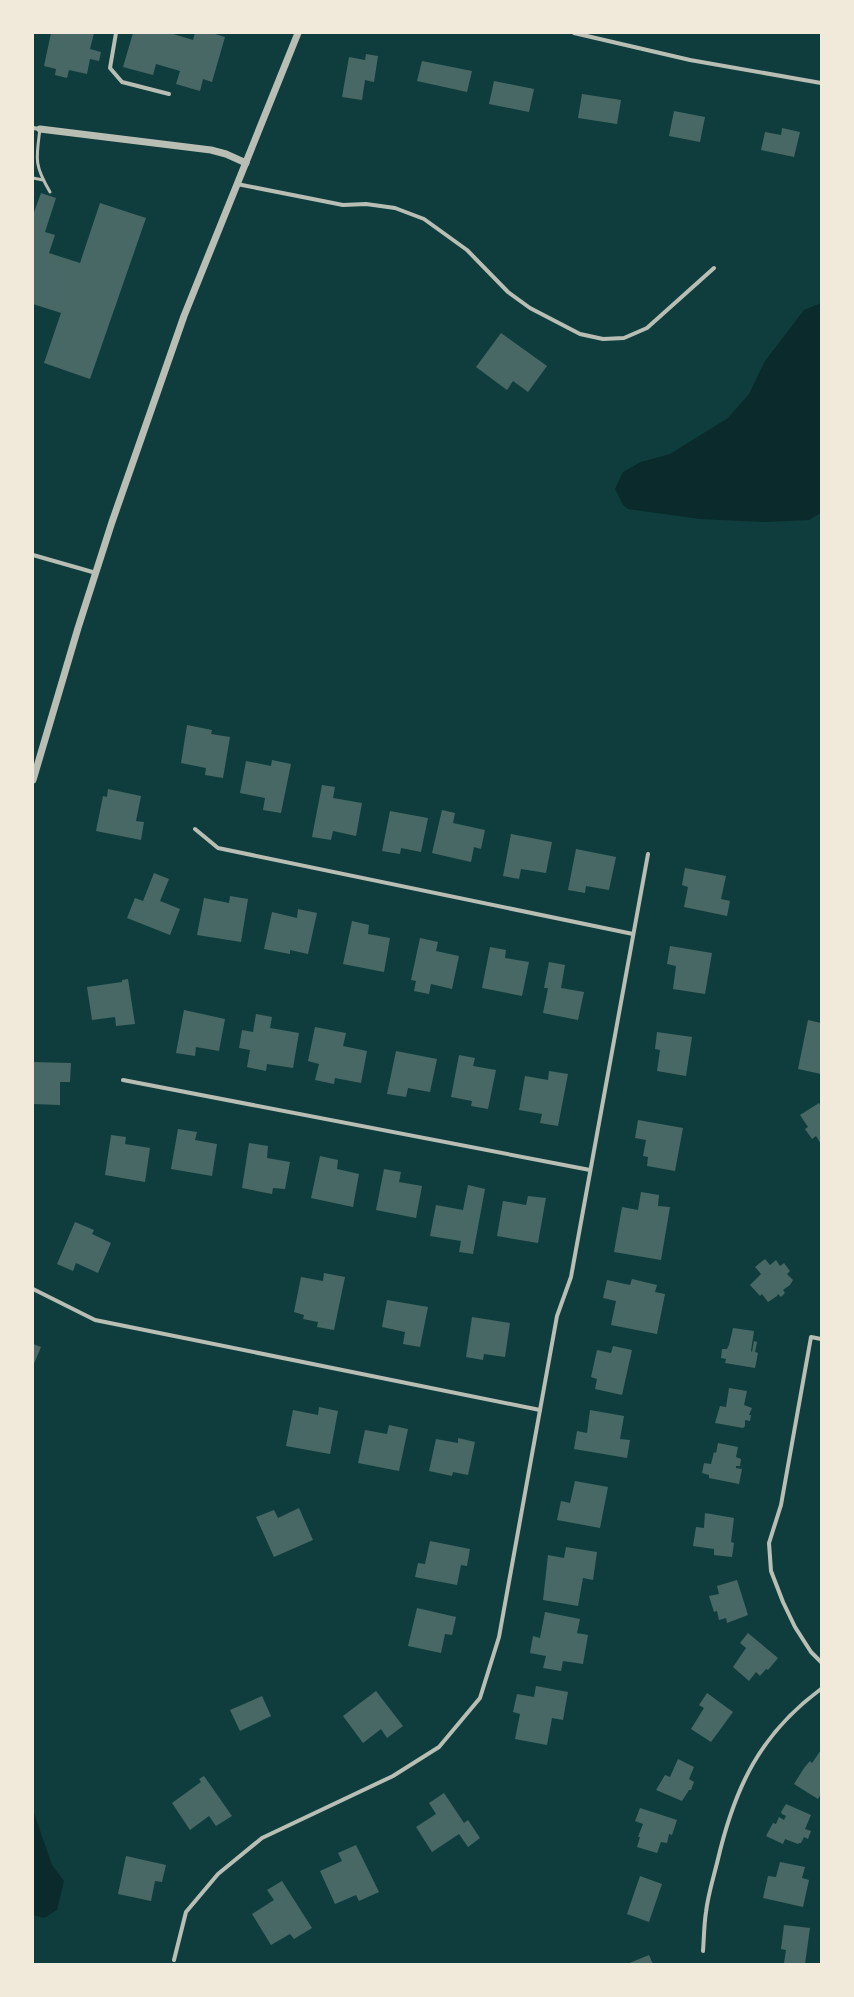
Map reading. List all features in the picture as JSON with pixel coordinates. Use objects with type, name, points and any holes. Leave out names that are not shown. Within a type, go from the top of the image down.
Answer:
[{"type":"street","points":[[116,33],[110,68],[122,82],[169,94]]},
{"type":"street","points":[[33,780],[96,573],[184,316],[298,33]]},
{"type":"street","points":[[574,33],[690,60],[821,83]]},
{"type":"street","points":[[36,129],[211,150],[226,154],[246,163]]},
{"type":"street","points":[[237,184],[343,206],[366,204],[395,208],[424,219],[467,250],[508,292],[530,308],[580,334],[603,340],[624,338],[647,328],[714,268]]},
{"type":"street","points":[[33,555],[96,573]]},
{"type":"street","points":[[195,829],[218,848],[633,934]]},
{"type":"street","points":[[174,1960],[186,1912],[218,1874],[262,1838],[393,1776],[439,1747],[480,1698],[499,1637],[556,1316],[571,1277],[648,854]]},
{"type":"street","points":[[123,1080],[590,1170]]},
{"type":"street","points":[[33,1289],[95,1320],[540,1410]]},
{"type":"street","points":[[821,1339],[811,1337],[780,1505],[769,1543],[771,1571],[783,1602],[795,1627],[811,1652],[821,1662]]},
{"type":"street","points":[[703,1951],[706,1910],[722,1841],[732,1806],[741,1785],[764,1746],[779,1728],[794,1711],[821,1689]]},
{"type":"lane","points":[[36,129],[36,155],[39,172],[50,192]]},
{"type":"lane","points":[[33,178],[43,180]]},
{"type":"water","points":[[821,303],[821,513],[809,520],[765,522],[699,519],[628,509],[623,505],[615,489],[623,472],[641,462],[670,454],[728,418],[749,394],[765,361],[804,310]]},
{"type":"water","points":[[33,1810],[52,1865],[64,1881],[57,1910],[44,1918],[33,1915]]},
{"type":"building","points":[[51,33],[94,33],[90,49],[101,52],[99,61],[90,59],[87,74],[69,70],[67,78],[55,75],[56,69],[44,66]]},
{"type":"building","points":[[133,33],[170,33],[193,40],[195,33],[212,33],[225,37],[212,82],[203,79],[200,91],[176,84],[180,71],[156,64],[153,75],[123,67]]},
{"type":"building","points":[[366,54],[378,56],[374,82],[365,80],[362,100],[342,97],[349,57],[365,60]]},
{"type":"building","points":[[422,61],[472,71],[467,92],[417,81]]},
{"type":"building","points":[[494,81],[534,89],[529,112],[489,104]]},
{"type":"building","points":[[582,94],[621,100],[617,124],[578,118]]},
{"type":"building","points":[[674,111],[705,117],[700,142],[669,136]]},
{"type":"building","points":[[782,128],[800,132],[794,157],[761,150],[765,132],[781,135]]},
{"type":"building","points":[[41,193],[56,198],[45,232],[55,235],[49,253],[80,263],[100,203],[146,218],[90,379],[44,363],[61,313],[33,304],[33,215]]},
{"type":"building","points":[[501,333],[547,366],[528,392],[513,381],[507,390],[476,367]]},
{"type":"building","points":[[187,725],[212,730],[211,734],[230,737],[223,778],[205,775],[206,768],[181,763]]},
{"type":"building","points":[[272,760],[291,764],[281,813],[263,810],[265,798],[240,793],[246,761],[271,766]]},
{"type":"building","points":[[322,785],[335,787],[333,798],[362,803],[356,836],[333,831],[331,840],[312,837]]},
{"type":"building","points":[[108,789],[141,796],[136,821],[144,822],[141,840],[96,831],[103,796],[107,797]]},
{"type":"building","points":[[442,810],[455,813],[453,823],[485,830],[481,849],[474,847],[471,862],[432,853]]},
{"type":"building","points":[[390,811],[428,818],[421,852],[401,848],[400,854],[382,851]]},
{"type":"building","points":[[511,834],[552,842],[546,873],[521,869],[519,879],[503,876]]},
{"type":"building","points":[[576,849],[616,857],[609,890],[586,886],[585,893],[568,890]]},
{"type":"building","points":[[685,868],[726,876],[721,899],[730,901],[727,916],[684,907],[688,887],[682,885]]},
{"type":"building","points":[[154,873],[169,879],[160,901],[180,909],[170,935],[127,918],[135,898],[143,901]]},
{"type":"building","points":[[230,896],[248,899],[241,942],[197,935],[204,898],[229,903]]},
{"type":"building","points":[[298,909],[317,913],[308,954],[290,950],[290,954],[264,949],[272,912],[297,918]]},
{"type":"building","points":[[352,921],[369,925],[368,934],[390,938],[384,972],[343,964]]},
{"type":"building","points":[[420,938],[438,942],[436,951],[459,956],[452,989],[431,984],[429,994],[414,991],[416,981],[411,980]]},
{"type":"building","points":[[670,946],[712,953],[705,994],[673,989],[676,966],[667,964]]},
{"type":"building","points":[[490,947],[506,950],[505,958],[529,962],[522,996],[482,988]]},
{"type":"building","points":[[549,962],[565,965],[561,988],[584,992],[578,1020],[543,1013],[548,988],[544,988]]},
{"type":"building","points":[[128,979],[135,1024],[116,1026],[115,1017],[92,1020],[87,987],[122,982],[122,980]]},
{"type":"building","points":[[184,1010],[225,1019],[219,1051],[196,1047],[195,1056],[176,1053]]},
{"type":"building","points":[[256,1014],[272,1017],[270,1028],[299,1033],[293,1068],[267,1064],[266,1071],[247,1067],[250,1050],[239,1048],[242,1030],[253,1032]]},
{"type":"building","points":[[808,1020],[821,1023],[821,1074],[798,1069]]},
{"type":"building","points":[[315,1027],[346,1033],[343,1046],[367,1051],[361,1083],[335,1078],[334,1084],[315,1080],[319,1064],[308,1061]]},
{"type":"building","points":[[657,1032],[692,1037],[686,1076],[657,1071],[660,1050],[655,1049]]},
{"type":"building","points":[[396,1051],[437,1059],[430,1092],[408,1088],[406,1097],[387,1094]]},
{"type":"building","points":[[459,1055],[475,1058],[473,1066],[496,1070],[488,1109],[471,1106],[472,1101],[451,1097]]},
{"type":"building","points":[[33,1062],[71,1063],[70,1082],[60,1082],[60,1105],[33,1104]]},
{"type":"building","points":[[549,1071],[568,1074],[558,1126],[540,1123],[542,1114],[519,1110],[525,1076],[548,1080]]},
{"type":"building","points":[[819,1103],[821,1107],[821,1144],[816,1136],[812,1139],[805,1129],[808,1127],[800,1115]]},
{"type":"building","points":[[638,1120],[683,1128],[675,1171],[647,1166],[648,1157],[643,1156],[646,1140],[635,1138]]},
{"type":"building","points":[[178,1129],[197,1132],[195,1140],[217,1144],[212,1176],[171,1169]]},
{"type":"building","points":[[111,1135],[126,1137],[125,1144],[150,1148],[145,1182],[105,1175]]},
{"type":"building","points":[[249,1143],[268,1146],[267,1158],[290,1162],[285,1189],[273,1188],[272,1194],[242,1188]]},
{"type":"building","points":[[320,1156],[338,1160],[337,1169],[359,1174],[353,1207],[311,1198]]},
{"type":"building","points":[[384,1169],[401,1172],[399,1182],[422,1186],[416,1218],[376,1210]]},
{"type":"building","points":[[468,1185],[485,1189],[473,1254],[459,1252],[461,1241],[430,1236],[436,1205],[463,1210]]},
{"type":"building","points":[[641,1192],[659,1195],[658,1206],[670,1207],[661,1260],[614,1252],[622,1207],[638,1210]]},
{"type":"building","points":[[528,1196],[546,1198],[538,1243],[497,1236],[503,1201],[526,1205]]},
{"type":"building","points":[[75,1222],[94,1230],[92,1234],[111,1243],[98,1273],[76,1263],[73,1271],[57,1264]]},
{"type":"building","points":[[765,1259],[770,1265],[776,1260],[780,1266],[784,1263],[790,1271],[787,1274],[793,1280],[790,1285],[783,1290],[785,1293],[781,1297],[778,1294],[768,1302],[762,1294],[760,1296],[750,1285],[761,1274],[755,1267]]},
{"type":"building","points":[[324,1273],[345,1277],[334,1330],[317,1327],[318,1322],[303,1319],[304,1315],[294,1312],[301,1277],[323,1281]]},
{"type":"building","points":[[632,1279],[657,1285],[655,1292],[665,1294],[657,1334],[611,1325],[616,1301],[603,1298],[607,1280],[630,1285]]},
{"type":"building","points":[[387,1300],[428,1307],[420,1347],[403,1344],[405,1332],[382,1327]]},
{"type":"building","points":[[472,1317],[510,1323],[505,1357],[484,1354],[483,1360],[466,1357]]},
{"type":"building","points":[[733,1328],[754,1331],[751,1351],[752,1352],[754,1341],[757,1342],[755,1352],[758,1353],[755,1368],[725,1363],[726,1359],[721,1358],[722,1349],[727,1349],[729,1345]]},
{"type":"building","points":[[33,1344],[41,1347],[33,1366]]},
{"type":"building","points":[[613,1346],[632,1350],[622,1395],[595,1389],[597,1379],[591,1377],[597,1350],[611,1353]]},
{"type":"building","points":[[729,1388],[747,1391],[744,1405],[752,1408],[749,1415],[751,1415],[750,1421],[745,1420],[745,1426],[743,1428],[715,1423],[720,1406],[726,1407]]},
{"type":"building","points":[[319,1407],[338,1411],[330,1454],[286,1446],[293,1410],[318,1415]]},
{"type":"building","points":[[590,1410],[624,1416],[620,1439],[630,1440],[627,1458],[574,1449],[577,1431],[587,1433]]},
{"type":"building","points":[[389,1425],[408,1429],[399,1471],[358,1463],[365,1430],[387,1434]]},
{"type":"building","points":[[458,1438],[475,1442],[468,1475],[453,1472],[452,1476],[429,1471],[436,1439],[458,1443]]},
{"type":"building","points":[[718,1443],[738,1447],[736,1457],[741,1459],[740,1466],[736,1466],[736,1468],[742,1469],[739,1484],[709,1478],[709,1475],[702,1473],[704,1463],[711,1464],[714,1452],[716,1453]]},
{"type":"building","points":[[575,1481],[608,1487],[600,1528],[557,1520],[561,1501],[570,1503]]},
{"type":"building","points":[[299,1508],[313,1540],[274,1557],[256,1517],[274,1510],[278,1518]]},
{"type":"building","points":[[705,1513],[734,1518],[731,1542],[734,1543],[732,1557],[714,1555],[714,1549],[693,1546],[696,1527],[704,1528]]},
{"type":"building","points":[[430,1541],[470,1549],[467,1566],[461,1565],[457,1585],[415,1577],[418,1563],[425,1564]]},
{"type":"building","points":[[566,1547],[597,1552],[593,1580],[583,1578],[578,1606],[543,1600],[548,1555],[564,1558]]},
{"type":"building","points":[[737,1580],[748,1615],[727,1623],[726,1618],[719,1620],[717,1611],[714,1612],[709,1596],[719,1594],[717,1586]]},
{"type":"building","points":[[417,1608],[456,1617],[452,1635],[445,1634],[441,1653],[408,1646]]},
{"type":"building","points":[[545,1612],[580,1619],[577,1633],[588,1635],[583,1664],[563,1661],[561,1671],[543,1668],[546,1656],[530,1653],[533,1636],[540,1638]]},
{"type":"building","points":[[748,1633],[778,1658],[768,1670],[766,1669],[760,1676],[756,1672],[749,1681],[733,1667],[746,1648],[740,1643]]},
{"type":"building","points":[[536,1686],[568,1692],[563,1720],[552,1718],[547,1745],[515,1739],[520,1714],[513,1712],[517,1694],[534,1697]]},
{"type":"building","points":[[376,1691],[403,1726],[387,1738],[381,1729],[363,1743],[343,1716]]},
{"type":"building","points":[[707,1693],[733,1712],[711,1742],[691,1729],[704,1708],[699,1705]]},
{"type":"building","points":[[262,1696],[271,1716],[240,1731],[230,1710]]},
{"type":"building","points":[[821,1750],[821,1794],[818,1799],[794,1784],[804,1768],[810,1761],[812,1763]]},
{"type":"building","points":[[678,1759],[694,1767],[689,1779],[694,1782],[691,1790],[689,1790],[682,1801],[656,1790],[665,1775],[670,1777]]},
{"type":"building","points":[[204,1776],[232,1816],[216,1826],[209,1816],[190,1830],[172,1803],[201,1782],[199,1779]]},
{"type":"building","points":[[444,1793],[464,1823],[468,1820],[480,1838],[468,1847],[459,1834],[432,1852],[416,1827],[436,1814],[429,1803]]},
{"type":"building","points":[[786,1804],[811,1815],[805,1829],[811,1831],[808,1839],[804,1837],[801,1843],[798,1844],[785,1839],[783,1844],[766,1836],[773,1823],[776,1824],[779,1817],[784,1820],[786,1816],[781,1812]]},
{"type":"building","points":[[640,1808],[677,1820],[672,1835],[669,1834],[667,1843],[661,1842],[657,1853],[637,1847],[640,1837],[638,1837],[643,1824],[635,1821]]},
{"type":"building","points":[[356,1845],[379,1892],[359,1901],[356,1895],[335,1904],[320,1871],[342,1861],[338,1853]]},
{"type":"building","points":[[126,1856],[166,1865],[162,1882],[155,1881],[151,1901],[118,1894]]},
{"type":"building","points":[[780,1862],[805,1867],[802,1878],[809,1880],[803,1907],[763,1898],[768,1876],[776,1877]]},
{"type":"building","points":[[640,1876],[662,1884],[649,1922],[627,1914]]},
{"type":"building","points":[[282,1881],[312,1928],[294,1939],[290,1934],[271,1945],[252,1914],[274,1900],[267,1890]]},
{"type":"building","points":[[784,1925],[810,1928],[805,1964],[784,1963],[786,1950],[781,1949]]},
{"type":"building","points":[[649,1955],[653,1964],[627,1964]]}]
